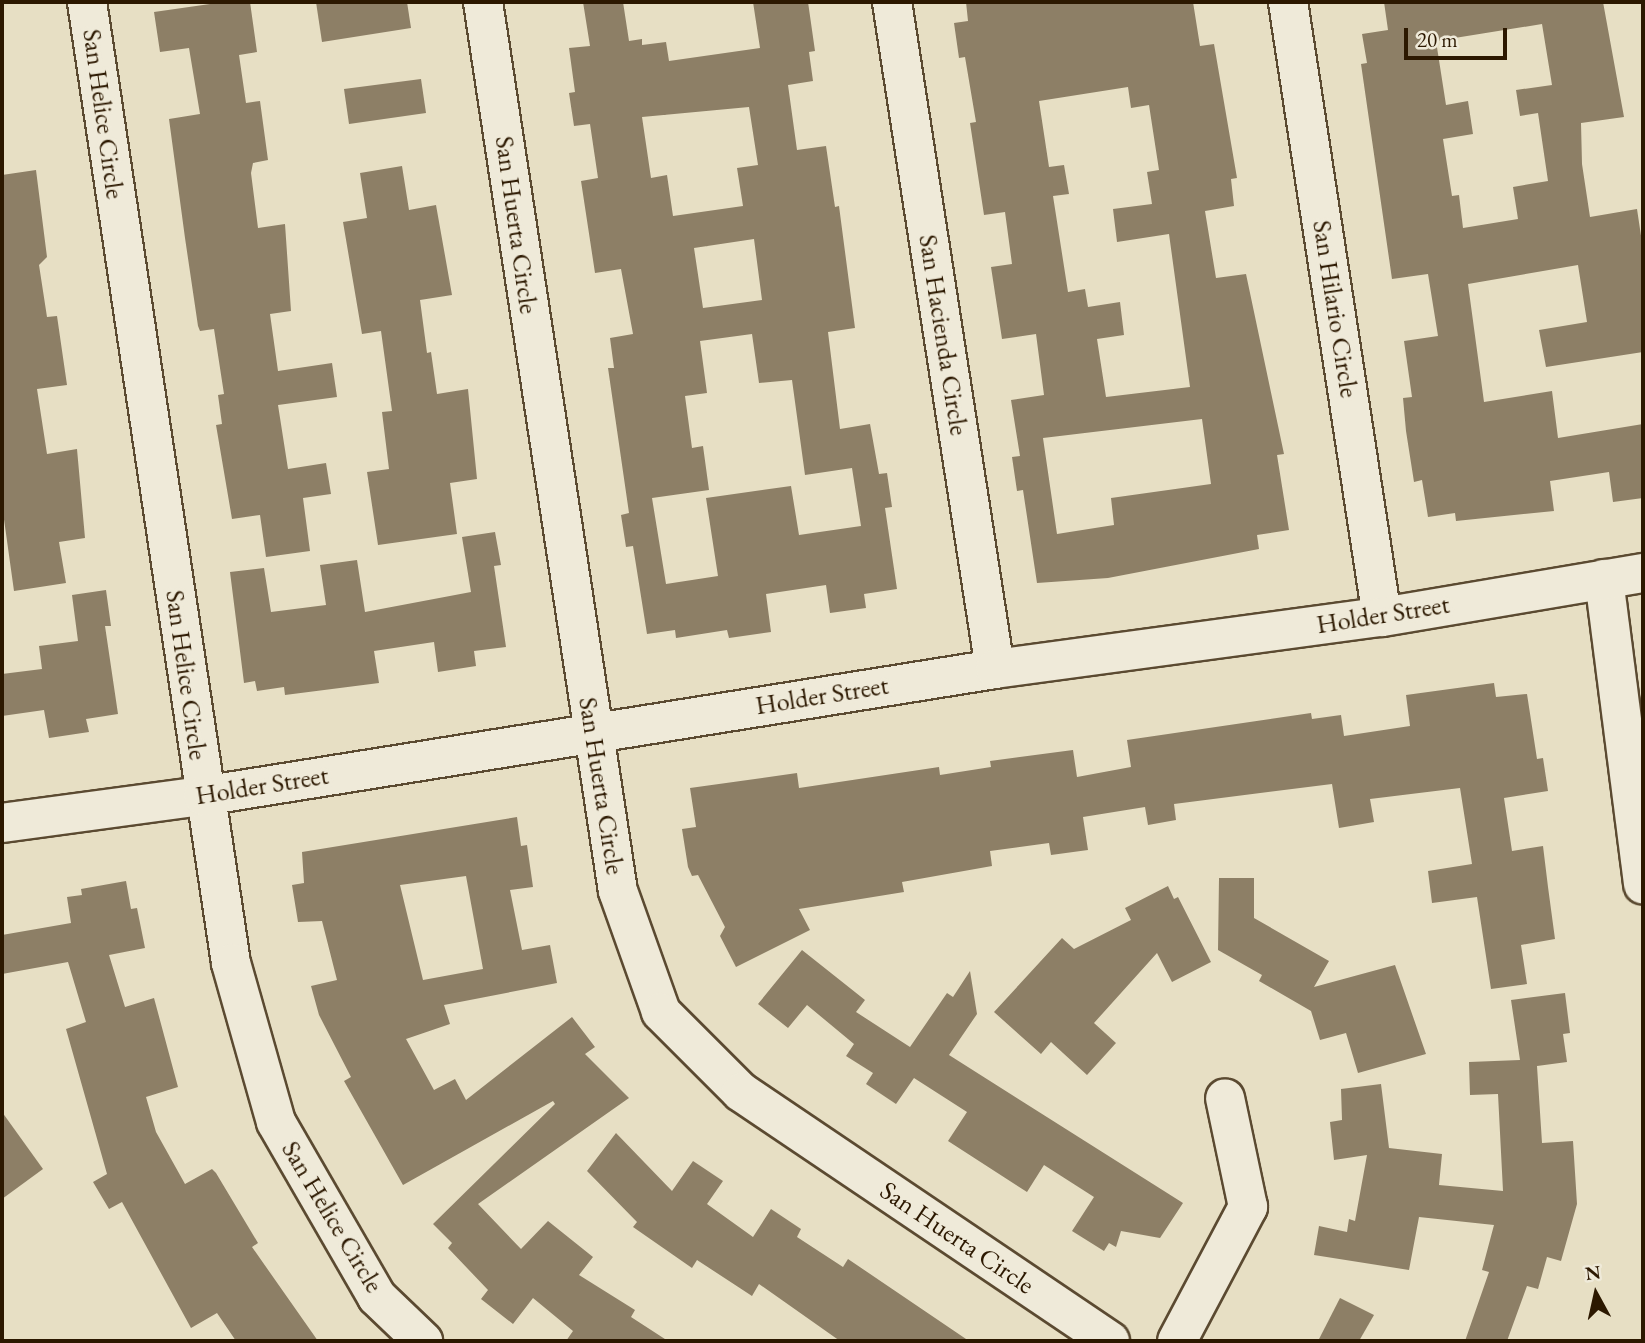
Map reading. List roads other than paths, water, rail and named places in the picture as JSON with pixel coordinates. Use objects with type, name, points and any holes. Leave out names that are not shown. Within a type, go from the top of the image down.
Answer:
[{"type":"street","name":"San Helice Circle","points":[[87,2],[203,796],[231,964],[276,1122],[377,1297],[423,1341]]},
{"type":"street","name":"San Huerta Circle","points":[[483,2],[618,891],[662,1012],[741,1092],[1110,1341]]},
{"type":"street","name":"San Hacienda Circle","points":[[892,2],[995,669]]},
{"type":"street","name":"San Hilario Circle","points":[[1288,2],[1382,617]]},
{"type":"street","name":"Holder Street","points":[[2,823],[203,796],[995,669],[1382,617],[1643,573]]},
{"type":"street","points":[[1604,579],[1643,885]]},
{"type":"street","points":[[1177,1341],[1248,1207],[1225,1098]]}]
